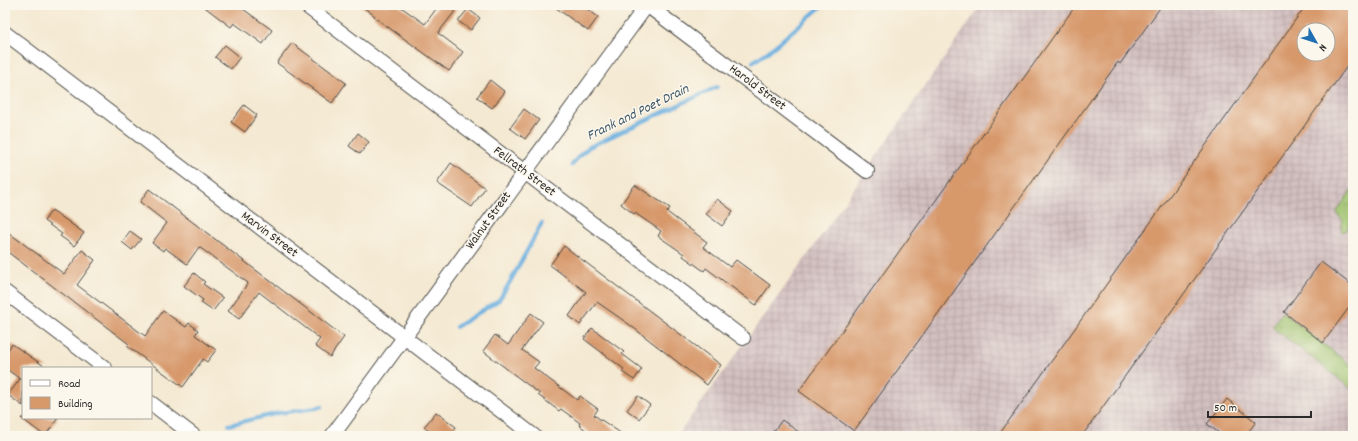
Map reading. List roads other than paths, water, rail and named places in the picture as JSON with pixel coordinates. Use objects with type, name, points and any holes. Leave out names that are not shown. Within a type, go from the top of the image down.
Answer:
[{"type":"street","name":"Fellrath Street","points":[[305,5],[743,338]]},
{"type":"street","name":"Walnut Street","points":[[332,436],[647,5]]},
{"type":"street","name":"Harold Street","points":[[647,5],[867,171]]},
{"type":"street","name":"Marvin Street","points":[[5,33],[534,436]]},
{"type":"street","points":[[5,292],[104,367]]},
{"type":"street","points":[[152,404],[194,436]]},
{"type":"waterway","name":"Frank and Poet Drain","points":[[753,62],[769,51],[823,5]]},
{"type":"waterway","name":"Frank and Poet Drain","points":[[572,165],[589,147],[717,87]]},
{"type":"waterway","name":"Frank and Poet Drain","points":[[456,327],[499,300],[542,223]]},
{"type":"waterway","name":"Frank and Poet Drain","points":[[229,425],[279,413],[322,406]]}]
